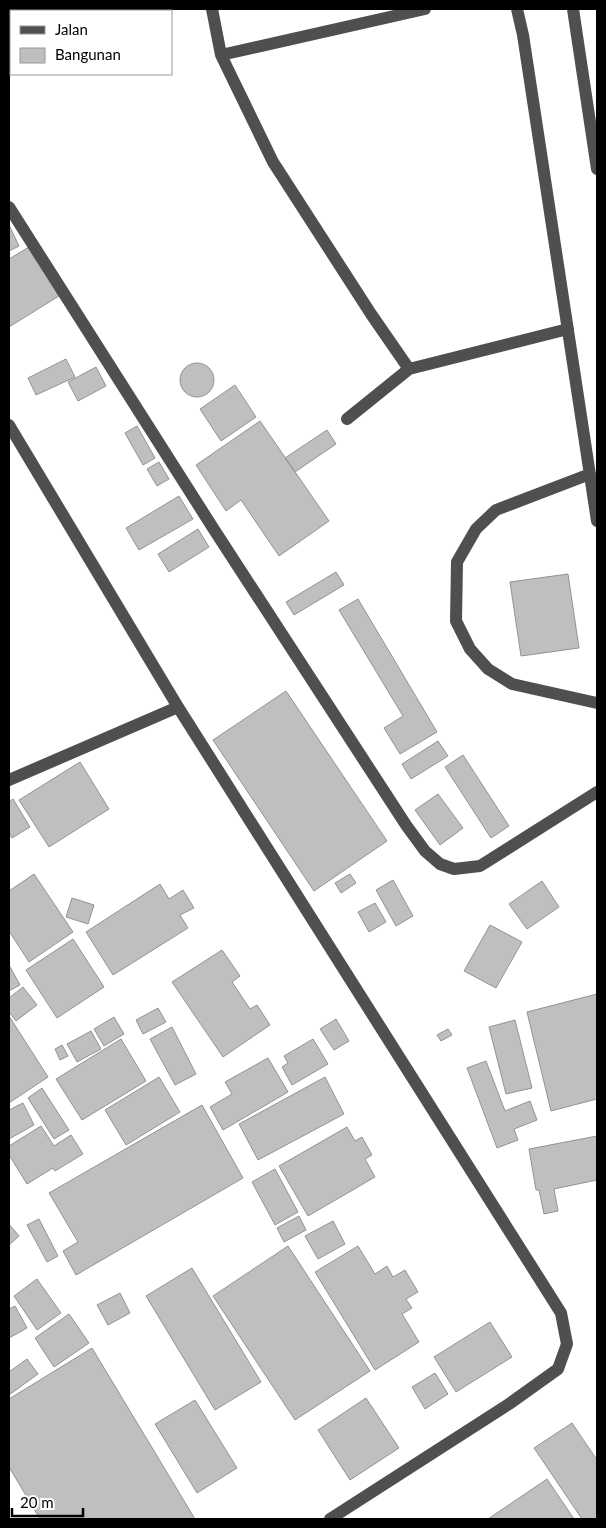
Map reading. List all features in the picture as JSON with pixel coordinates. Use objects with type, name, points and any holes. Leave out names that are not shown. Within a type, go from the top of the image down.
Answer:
[{"type":"lane","points":[[212,9],[221,55],[273,162],[371,314],[409,369]]},
{"type":"lane","points":[[221,55],[425,9]]},
{"type":"lane","points":[[517,9],[523,35],[597,521]]},
{"type":"lane","points":[[573,9],[597,169]]},
{"type":"lane","points":[[9,207],[213,528],[424,851],[440,864],[454,869],[480,866],[597,792]]},
{"type":"lane","points":[[347,419],[409,369],[568,329]]},
{"type":"lane","points":[[9,425],[178,707],[561,1313],[567,1344],[558,1369],[509,1404],[330,1519]]},
{"type":"lane","points":[[590,474],[496,510],[476,529],[457,562],[456,621],[470,649],[488,668],[512,684],[597,703]]},
{"type":"lane","points":[[9,780],[178,707]]},
{"type":"building","points":[[9,225],[19,246],[9,251]]},
{"type":"building","points":[[29,247],[59,296],[9,327],[9,259]]},
{"type":"building","points":[[66,359],[75,377],[36,395],[28,378]]},
{"type":"building","points":[[197,363],[204,364],[209,368],[213,373],[213,387],[209,392],[204,396],[197,397],[190,396],[185,392],[181,387],[180,380],[181,373],[185,368],[190,364]]},
{"type":"building","points":[[96,367],[106,386],[78,401],[68,382]]},
{"type":"building","points":[[235,385],[256,417],[221,441],[200,409]]},
{"type":"building","points":[[260,421],[329,521],[279,556],[241,500],[226,511],[196,465]]},
{"type":"building","points":[[137,426],[155,458],[143,465],[125,433]]},
{"type":"building","points":[[327,430],[336,444],[295,472],[285,458]]},
{"type":"building","points":[[159,462],[169,479],[157,486],[147,469]]},
{"type":"building","points":[[179,496],[193,519],[139,550],[126,528]]},
{"type":"building","points":[[198,529],[209,547],[169,572],[158,554]]},
{"type":"building","points":[[336,572],[344,585],[294,615],[286,602]]},
{"type":"building","points":[[568,574],[579,648],[521,656],[510,582]]},
{"type":"building","points":[[358,599],[437,732],[400,754],[384,728],[403,716],[339,610]]},
{"type":"building","points":[[286,691],[387,841],[314,891],[213,740]]},
{"type":"building","points":[[438,741],[448,756],[411,779],[402,764]]},
{"type":"building","points":[[463,755],[509,826],[491,838],[445,767]]},
{"type":"building","points":[[80,762],[109,809],[49,847],[19,800]]},
{"type":"building","points":[[438,794],[463,828],[440,845],[415,810]]},
{"type":"building","points":[[13,799],[30,827],[12,838],[9,833],[9,802]]},
{"type":"building","points":[[34,874],[73,932],[29,962],[9,931],[9,891]]},
{"type":"building","points":[[350,874],[356,883],[341,893],[335,883]]},
{"type":"building","points":[[393,880],[413,916],[396,926],[376,890]]},
{"type":"building","points":[[542,881],[559,907],[527,929],[509,904]]},
{"type":"building","points":[[160,884],[169,899],[183,890],[194,908],[180,915],[188,928],[113,975],[86,932]]},
{"type":"building","points":[[72,898],[94,905],[88,924],[66,917]]},
{"type":"building","points":[[375,903],[386,922],[369,932],[358,912]]},
{"type":"building","points":[[490,925],[522,942],[496,988],[464,971]]},
{"type":"building","points":[[73,939],[104,987],[57,1018],[26,970]]},
{"type":"building","points":[[222,950],[240,976],[232,982],[250,1009],[257,1005],[270,1025],[223,1057],[172,982]]},
{"type":"building","points":[[9,965],[20,985],[9,991]]},
{"type":"building","points":[[23,987],[37,1005],[16,1021],[9,1012],[9,998]]},
{"type":"building","points":[[597,994],[597,1099],[551,1111],[527,1012]]},
{"type":"building","points":[[158,1008],[166,1022],[143,1034],[136,1020]]},
{"type":"building","points":[[9,1016],[48,1077],[9,1103]]},
{"type":"building","points":[[114,1017],[124,1034],[104,1046],[94,1029]]},
{"type":"building","points":[[336,1019],[349,1041],[334,1050],[320,1029]]},
{"type":"building","points":[[515,1020],[532,1088],[506,1094],[489,1027]]},
{"type":"building","points":[[172,1027],[196,1074],[175,1085],[150,1039]]},
{"type":"building","points":[[448,1029],[452,1035],[441,1041],[437,1035]]},
{"type":"building","points":[[91,1031],[101,1049],[77,1062],[67,1044]]},
{"type":"building","points":[[121,1039],[146,1081],[82,1120],[56,1079]]},
{"type":"building","points":[[313,1039],[328,1064],[292,1085],[282,1067],[288,1063],[284,1056]]},
{"type":"building","points":[[62,1045],[68,1056],[60,1060],[55,1049]]},
{"type":"building","points":[[268,1058],[288,1092],[223,1130],[210,1107],[232,1094],[225,1082]]},
{"type":"building","points":[[486,1061],[505,1111],[530,1101],[537,1120],[514,1129],[518,1140],[497,1148],[467,1068]]},
{"type":"building","points":[[159,1077],[180,1112],[126,1145],[105,1110]]},
{"type":"building","points":[[325,1077],[344,1114],[258,1160],[239,1124]]},
{"type":"building","points":[[42,1088],[69,1130],[54,1139],[28,1098]]},
{"type":"building","points":[[23,1103],[34,1125],[9,1139],[9,1110]]},
{"type":"building","points":[[202,1105],[243,1178],[76,1275],[63,1251],[78,1242],[49,1193]]},
{"type":"building","points":[[41,1126],[54,1146],[71,1135],[83,1154],[55,1171],[53,1168],[27,1184],[9,1155],[9,1146]]},
{"type":"building","points":[[347,1127],[355,1141],[362,1137],[372,1155],[365,1159],[375,1177],[308,1216],[279,1166]]},
{"type":"building","points":[[597,1136],[597,1180],[554,1189],[558,1211],[544,1214],[539,1190],[536,1190],[529,1149]]},
{"type":"building","points":[[275,1169],[298,1212],[275,1225],[252,1182]]},
{"type":"building","points":[[299,1216],[306,1230],[284,1242],[277,1228]]},
{"type":"building","points":[[39,1219],[58,1256],[47,1262],[27,1225]]},
{"type":"building","points":[[333,1221],[345,1244],[318,1259],[305,1236]]},
{"type":"building","points":[[9,1224],[19,1236],[9,1245]]},
{"type":"building","points":[[288,1246],[370,1371],[295,1420],[213,1296]]},
{"type":"building","points":[[358,1246],[375,1274],[387,1266],[393,1277],[405,1270],[418,1292],[406,1299],[412,1308],[402,1314],[419,1342],[375,1370],[315,1272]]},
{"type":"building","points":[[192,1268],[261,1382],[215,1410],[146,1296]]},
{"type":"building","points":[[37,1279],[61,1313],[37,1330],[14,1296]]},
{"type":"building","points":[[120,1293],[130,1313],[108,1325],[97,1305]]},
{"type":"building","points":[[15,1306],[27,1328],[9,1338],[9,1309]]},
{"type":"building","points":[[69,1314],[89,1343],[54,1367],[35,1338]]},
{"type":"building","points":[[490,1322],[512,1357],[456,1392],[434,1357]]},
{"type":"building","points":[[92,1348],[195,1519],[40,1519],[9,1467],[9,1399]]},
{"type":"building","points":[[27,1359],[38,1374],[9,1395],[9,1372]]},
{"type":"building","points":[[435,1373],[448,1394],[425,1409],[412,1387]]},
{"type":"building","points":[[366,1398],[399,1448],[350,1480],[318,1430]]},
{"type":"building","points":[[195,1400],[237,1468],[197,1493],[155,1424]]},
{"type":"building","points":[[572,1423],[597,1460],[597,1519],[582,1519],[534,1448]]},
{"type":"building","points":[[547,1479],[574,1519],[488,1519]]}]
